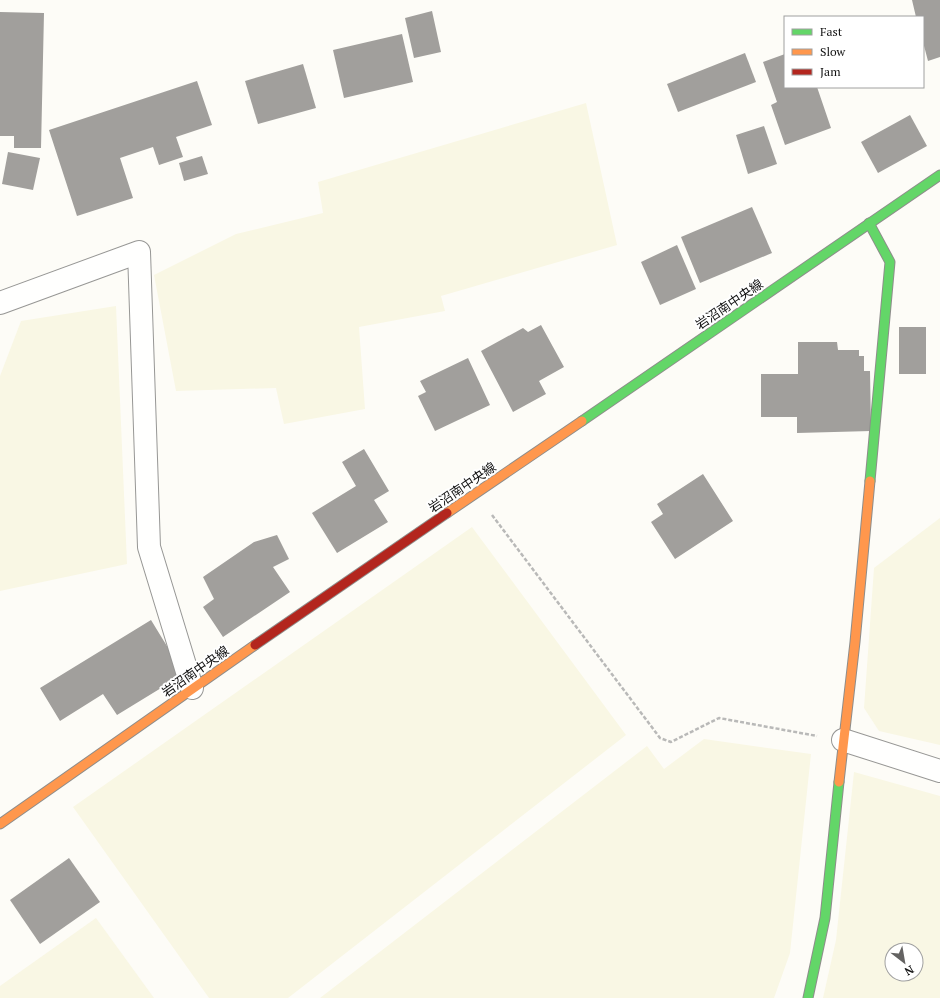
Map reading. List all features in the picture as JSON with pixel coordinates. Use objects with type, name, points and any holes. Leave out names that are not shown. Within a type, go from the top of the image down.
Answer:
[{"type":"street","name":"岩沼南中央線","points":[[0,824],[192,688],[940,175]]},
{"type":"street","points":[[808,998],[825,918],[843,740],[855,642],[890,262],[869,223]]},
{"type":"street","points":[[0,303],[139,252],[148,547],[192,688]]},
{"type":"street","points":[[843,740],[940,772]]},
{"type":"path","points":[[476,493],[660,738],[671,742],[719,718],[843,740]]},
{"type":"shaded area","points":[[586,103],[617,245],[441,296],[445,311],[359,327],[365,409],[284,424],[276,388],[176,391],[154,275],[236,234],[323,213],[318,182]]},
{"type":"shaded area","points":[[116,306],[127,564],[0,591],[0,376],[21,321]]},
{"type":"shaded area","points":[[940,518],[940,745],[879,731],[864,708],[874,568]]},
{"type":"shaded area","points":[[472,527],[626,735],[288,998],[209,998],[73,807]]},
{"type":"shaded area","points":[[704,739],[811,754],[790,953],[774,998],[320,998],[647,746],[664,769]]},
{"type":"shaded area","points":[[854,772],[940,796],[940,998],[823,998],[836,940]]},
{"type":"shaded area","points":[[96,918],[154,998],[0,998],[0,986]]},
{"type":"building","points":[[912,0],[940,0],[940,57],[928,61],[924,46],[924,16],[916,16]]},
{"type":"building","points":[[432,11],[441,52],[414,58],[405,18]]},
{"type":"building","points":[[0,12],[44,13],[41,148],[14,148],[14,136],[0,136]]},
{"type":"building","points":[[402,34],[413,82],[344,98],[333,50]]},
{"type":"building","points":[[745,53],[756,82],[678,112],[667,84]]},
{"type":"building","points":[[784,54],[784,88],[817,88],[831,128],[785,145],[771,105],[777,102],[763,62]]},
{"type":"building","points":[[303,64],[316,108],[258,124],[245,81]]},
{"type":"building","points":[[197,81],[212,125],[176,137],[183,157],[159,165],[153,147],[120,158],[133,198],[77,216],[49,130]]},
{"type":"building","points":[[910,115],[927,146],[878,173],[861,142]]},
{"type":"building","points":[[764,126],[777,164],[748,174],[736,135]]},
{"type":"building","points":[[8,152],[40,158],[33,190],[2,184]]},
{"type":"building","points":[[202,156],[208,174],[184,181],[179,163]]},
{"type":"building","points":[[752,207],[772,253],[700,283],[681,237]]},
{"type":"building","points":[[677,245],[696,289],[660,305],[641,262]]},
{"type":"building","points":[[541,325],[564,367],[539,381],[546,394],[513,412],[481,351],[523,328],[528,332]]},
{"type":"building","points":[[899,327],[926,327],[926,374],[899,374]]},
{"type":"building","points":[[798,342],[837,342],[838,350],[859,350],[859,356],[864,356],[864,371],[870,371],[871,431],[797,433],[797,417],[761,417],[761,374],[798,374]]},
{"type":"building","points":[[468,358],[490,405],[435,431],[418,396],[426,392],[420,381]]},
{"type":"building","points":[[364,449],[389,491],[374,500],[388,522],[337,553],[312,513],[356,486],[342,462]]},
{"type":"building","points":[[703,474],[733,521],[675,559],[651,522],[663,514],[657,504]]},
{"type":"building","points":[[277,535],[289,559],[273,567],[290,592],[223,637],[203,607],[214,599],[203,577],[254,542]]},
{"type":"building","points":[[151,620],[184,674],[117,715],[103,694],[60,721],[40,688]]},
{"type":"building","points":[[69,858],[100,902],[40,944],[10,900]]},
{"type":"traffic: fast","points":[[582,421],[940,175]]},
{"type":"traffic: fast","points":[[869,223],[890,262],[870,481]]},
{"type":"traffic: fast","points":[[808,998],[825,918],[839,782]]},
{"type":"traffic: slow","points":[[447,513],[582,421]]},
{"type":"traffic: slow","points":[[839,782],[855,642],[870,481]]},
{"type":"traffic: slow","points":[[0,824],[255,645]]},
{"type":"traffic: jam","points":[[255,645],[447,513]]}]
